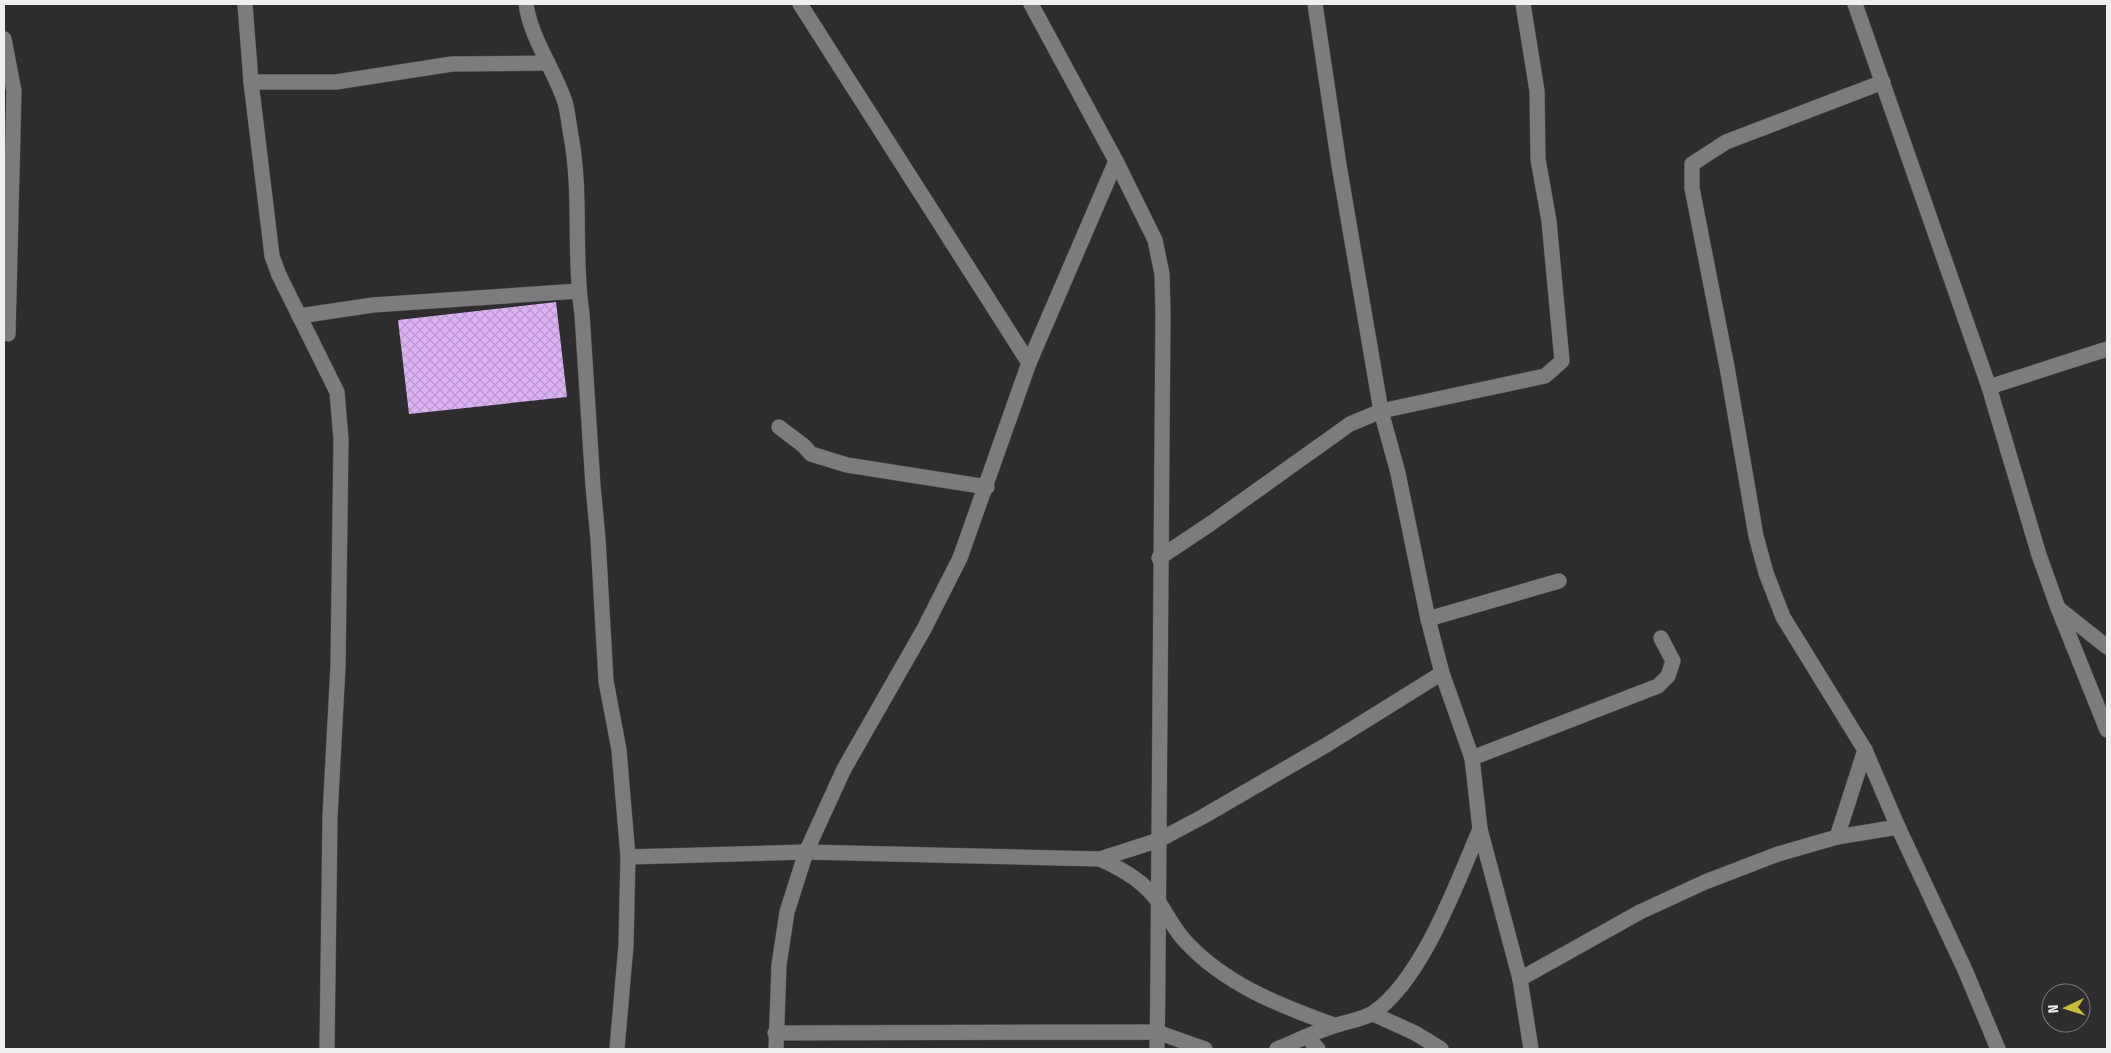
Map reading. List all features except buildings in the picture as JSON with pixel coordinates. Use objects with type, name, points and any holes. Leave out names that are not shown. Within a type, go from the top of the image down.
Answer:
[{"type":"street","points":[[245,4],[251,82],[272,256],[279,276],[337,392],[341,439],[338,666],[330,816],[327,1049]]},
{"type":"street","points":[[526,4],[528,21],[565,103],[572,141],[579,236],[578,291],[582,314],[606,681],[619,750],[628,857],[626,945],[617,1049]]},
{"type":"street","points":[[800,4],[1029,363]]},
{"type":"street","points":[[1031,4],[1116,161],[1155,240],[1162,274],[1164,313],[1159,558],[1157,1049]]},
{"type":"street","points":[[1315,4],[1339,165],[1381,411],[1398,473],[1428,619],[1442,673],[1472,758],[1480,829],[1520,979],[1531,1049]]},
{"type":"street","points":[[1159,558],[1350,424],[1381,411],[1545,376],[1562,361],[1549,221],[1538,159],[1536,91],[1523,4]]},
{"type":"street","points":[[1855,4],[1989,387],[2039,555],[2107,730]]},
{"type":"street","points":[[4,39],[14,91],[8,334]]},
{"type":"street","points":[[251,82],[336,82],[452,64],[548,63]]},
{"type":"street","points":[[1883,82],[1726,142],[1692,164],[1692,188],[1727,367],[1756,536],[1766,573],[1783,617],[1865,750],[1898,827],[1965,970],[1998,1049]]},
{"type":"street","points":[[776,1049],[775,1032],[779,965],[787,912],[806,852],[844,769],[924,629],[960,558],[1029,363],[1116,161]]},
{"type":"street","points":[[299,316],[374,305],[578,291]]},
{"type":"street","points":[[1989,387],[2107,349]]},
{"type":"street","points":[[779,427],[804,446],[811,454],[838,462],[987,486]]},
{"type":"street","points":[[1428,619],[1559,581]]},
{"type":"street","points":[[2058,608],[2107,647]]},
{"type":"street","points":[[1472,758],[1658,686],[1668,676],[1673,661],[1661,638]]},
{"type":"street","points":[[628,857],[806,852],[1100,859],[1159,840],[1328,744],[1442,673]]},
{"type":"street","points":[[1837,837],[1865,750]]},
{"type":"street","points":[[1520,979],[1640,912],[1697,886],[1778,854],[1837,837],[1898,827]]},
{"type":"street","points":[[1277,1049],[1334,1025],[1373,1014],[1397,991],[1422,955],[1447,905],[1480,829]]},
{"type":"street","points":[[1100,859],[1130,874],[1141,882],[1158,902],[1185,942],[1215,968],[1282,1007],[1334,1025]]},
{"type":"street","points":[[1373,1014],[1415,1033],[1441,1049]]},
{"type":"street","points":[[775,1032],[1157,1032],[1205,1049]]},
{"type":"street","points":[[1308,1037],[1318,1049]]}]
